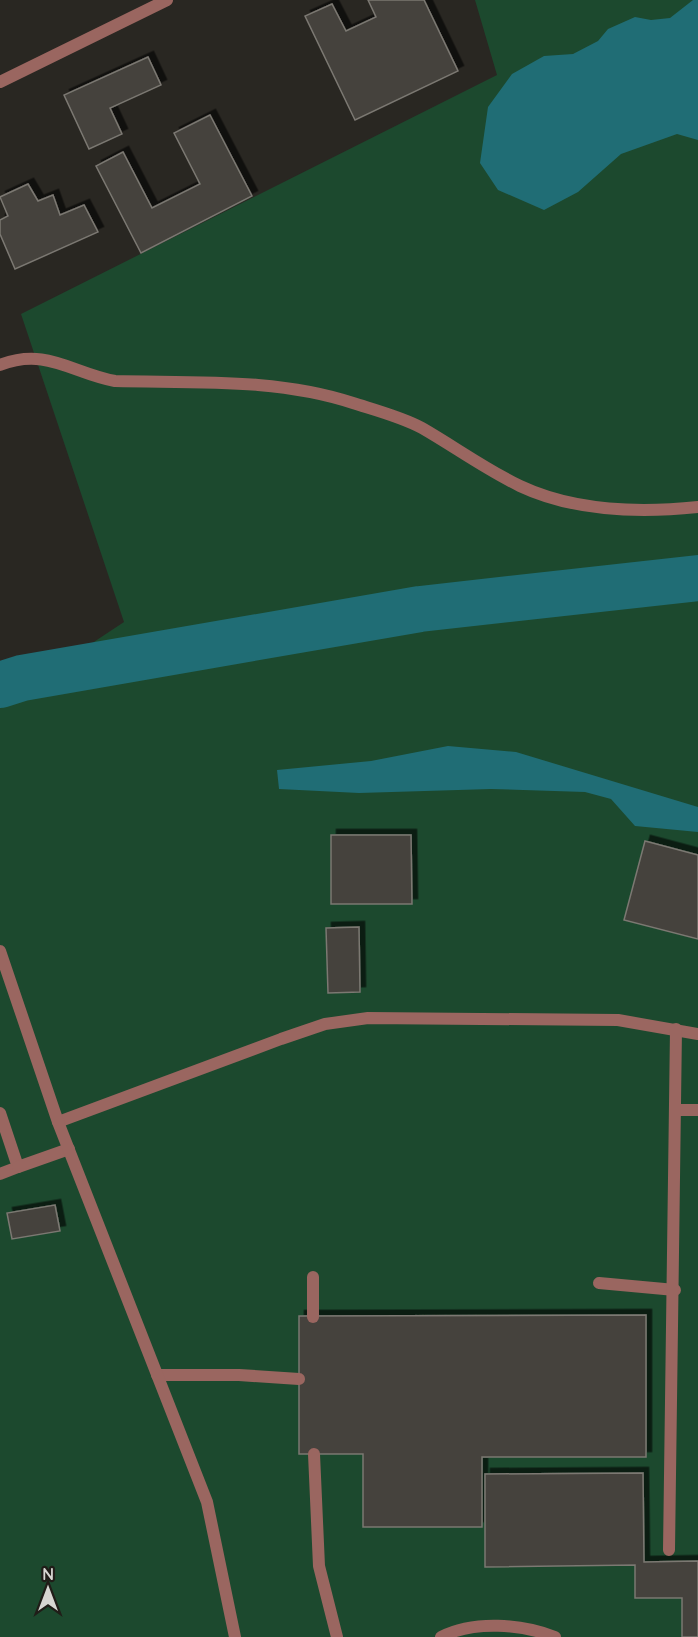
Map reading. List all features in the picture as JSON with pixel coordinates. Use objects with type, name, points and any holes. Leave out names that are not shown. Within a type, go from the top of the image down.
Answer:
[{"type":"street","points":[[0,82],[167,0]]},
{"type":"street","points":[[0,365],[32,357],[115,381],[242,384],[316,394],[351,402],[420,427],[520,486],[544,495],[612,508],[698,507]]},
{"type":"street","points":[[0,951],[58,1122],[207,1502],[235,1637]]},
{"type":"street","points":[[58,1122],[281,1038],[325,1024],[368,1018],[618,1020],[698,1034]]},
{"type":"street","points":[[669,1550],[675,1290],[676,1029]]},
{"type":"street","points":[[676,1110],[698,1110]]},
{"type":"street","points":[[0,1113],[18,1167]]},
{"type":"street","points":[[0,1174],[69,1149]]},
{"type":"street","points":[[313,1276],[313,1317]]},
{"type":"street","points":[[599,1283],[675,1290]]},
{"type":"street","points":[[157,1376],[299,1379]]},
{"type":"street","points":[[314,1454],[319,1566],[338,1637]]},
{"type":"street","points":[[441,1637],[455,1630],[494,1626],[526,1628],[555,1637]]},
{"type":"green space","points":[[475,0],[698,0],[698,1637],[0,1637],[0,704],[124,622],[21,314],[497,75]]},
{"type":"water","points":[[693,0],[698,0],[698,140],[677,134],[621,154],[578,192],[544,210],[498,190],[480,163],[488,107],[512,74],[544,56],[573,54],[598,41],[608,29],[635,17],[651,20],[670,18]]},
{"type":"water","points":[[448,746],[516,752],[698,807],[698,832],[635,826],[611,799],[585,792],[491,789],[359,793],[279,789],[277,770],[371,761]]},
{"type":"building","points":[[368,0],[424,0],[458,71],[355,120],[305,16],[332,4],[346,31],[376,17]]},
{"type":"building","points":[[148,57],[161,85],[110,108],[122,134],[89,149],[64,95]]},
{"type":"building","points":[[210,115],[252,196],[141,253],[96,166],[123,152],[152,208],[200,184],[174,133]]},
{"type":"building","points":[[28,184],[38,201],[53,195],[60,215],[84,205],[98,232],[15,269],[0,234],[0,220],[8,216],[0,197]]},
{"type":"building","points":[[331,835],[411,835],[412,904],[331,904]]},
{"type":"building","points":[[645,841],[698,855],[698,939],[624,920]]},
{"type":"building","points":[[359,927],[360,992],[328,993],[326,928]]},
{"type":"building","points":[[55,1205],[60,1231],[12,1239],[7,1213]]},
{"type":"building","points":[[646,1315],[646,1457],[482,1457],[482,1527],[363,1527],[363,1454],[299,1454],[299,1316]]},
{"type":"building","points":[[643,1473],[644,1562],[698,1561],[698,1637],[682,1637],[682,1598],[635,1598],[635,1565],[485,1567],[485,1474]]},
{"type":"waterway","points":[[0,685],[22,678],[420,609],[698,578]]}]
